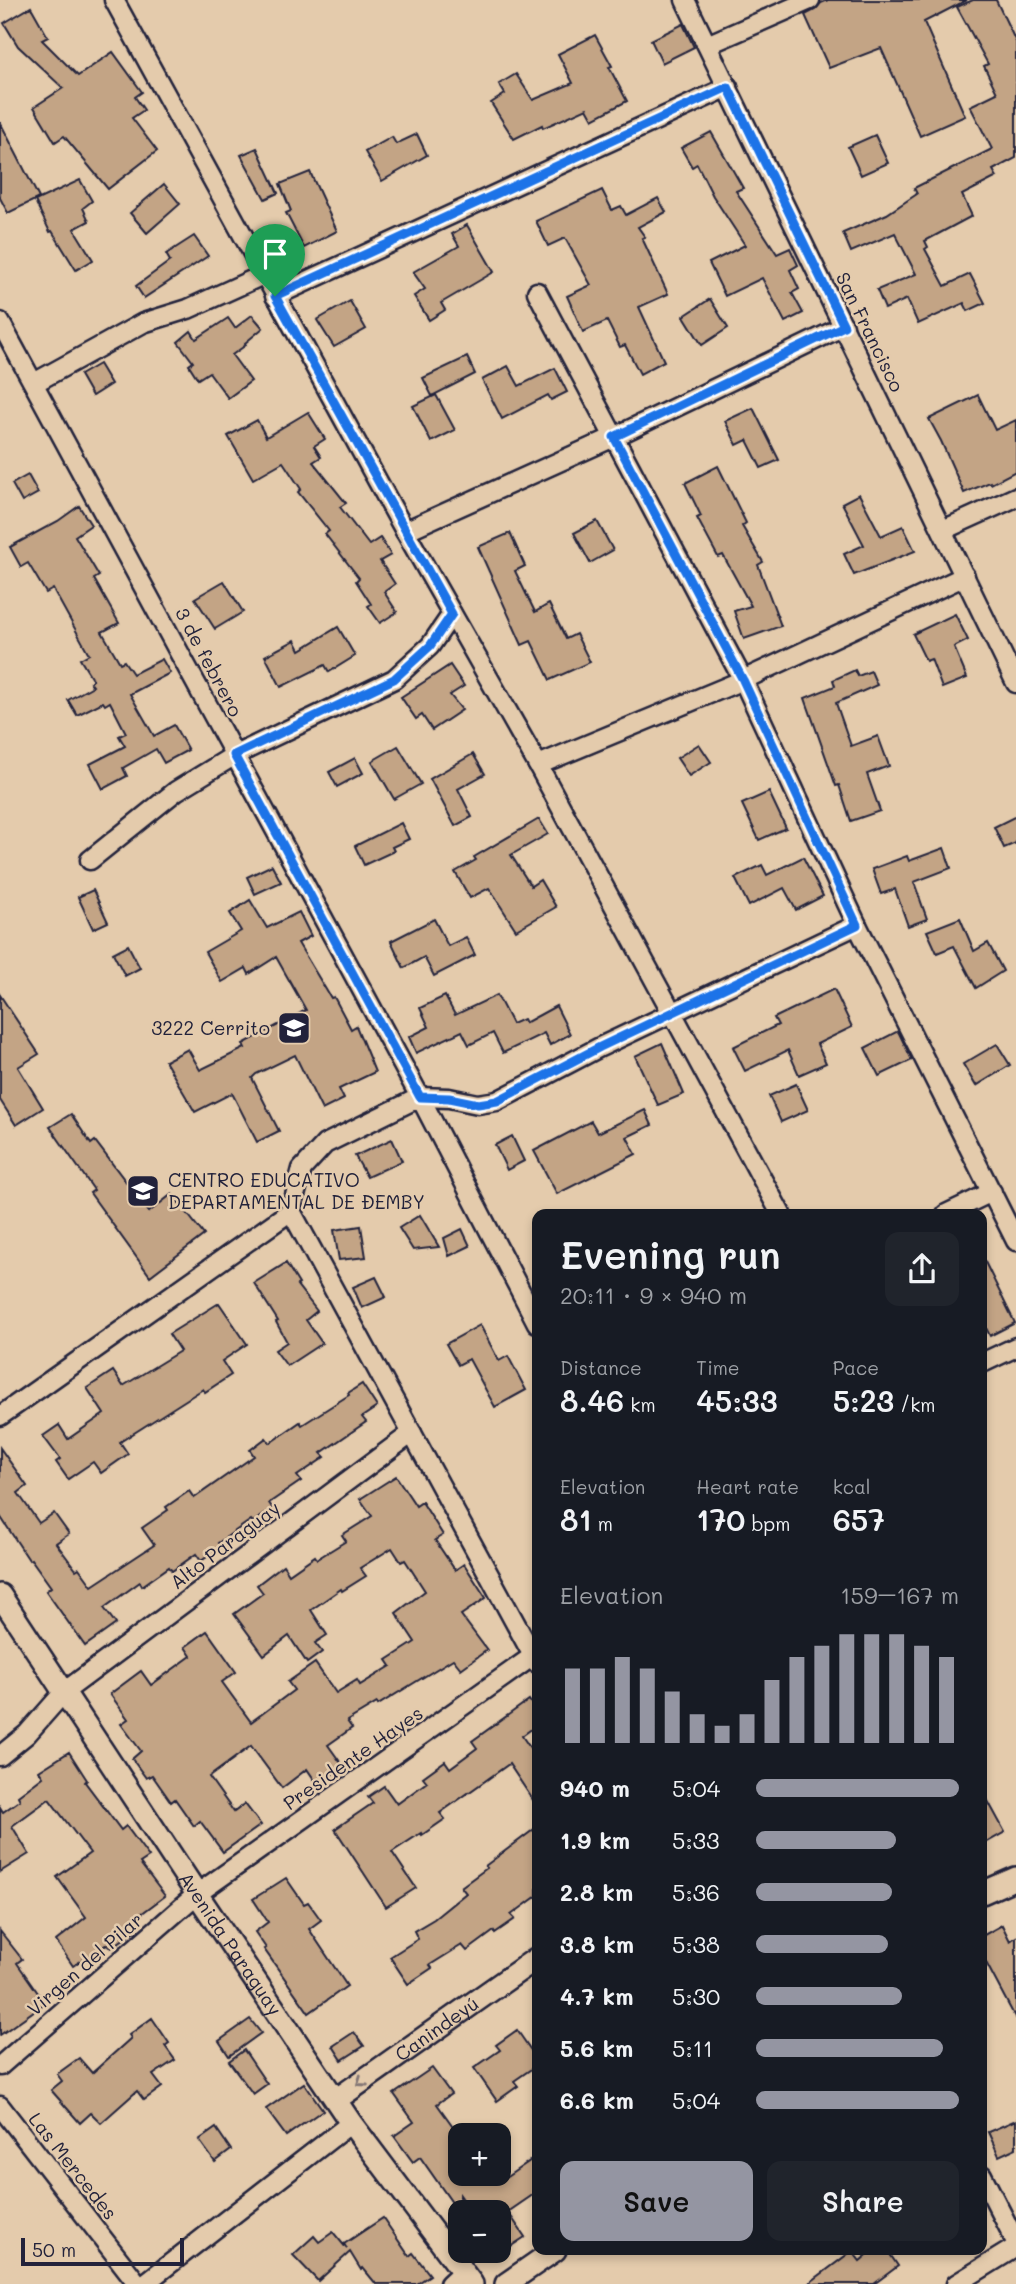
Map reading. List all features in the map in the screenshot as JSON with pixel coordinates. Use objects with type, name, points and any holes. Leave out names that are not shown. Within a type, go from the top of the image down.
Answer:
[{"type":"street","points":[[114,0],[263,275],[538,765],[778,1209]]},
{"type":"street","name":"San Francisco","points":[[685,0],[1016,684]]},
{"type":"street","points":[[707,45],[810,0]]},
{"type":"street","points":[[275,296],[728,87]]},
{"type":"street","points":[[34,383],[144,323],[188,309],[263,275]]},
{"type":"street","points":[[537,292],[743,680],[857,925],[1016,1241]]},
{"type":"street","name":"3 de febrero","points":[[0,322],[420,1097],[532,1313]]},
{"type":"street","points":[[405,531],[614,437],[844,326]]},
{"type":"street","points":[[943,530],[1016,497]]},
{"type":"street","points":[[538,765],[743,680],[965,576]]},
{"type":"street","points":[[90,860],[176,791],[234,755],[394,679],[430,646],[452,614]]},
{"type":"street","points":[[0,1416],[291,1211],[302,1169],[325,1144],[420,1097],[449,1098],[478,1104],[497,1101],[600,1047],[857,925]]},
{"type":"street","points":[[956,1209],[992,1192]]},
{"type":"street","points":[[291,1211],[532,1654]]},
{"type":"street","points":[[987,1361],[1016,1347]]},
{"type":"street","name":"Alto Paraguay","points":[[0,1756],[27,1734],[64,1692],[412,1433]]},
{"type":"street","name":"Avenida Paraguay","points":[[0,1595],[351,2123],[461,2280]]},
{"type":"street","name":"Presidente Hayes","points":[[197,1894],[532,1662]]},
{"type":"street","points":[[987,1891],[1016,1878]]},
{"type":"street","name":"Virgen del Pilar","points":[[0,2066],[197,1894]]},
{"type":"street","name":"Canindeyú","points":[[337,2099],[532,1962]]},
{"type":"street","name":"Las Mercedes","points":[[0,2106],[138,2284]]},
{"type":"street","points":[[145,2284],[351,2123]]},
{"type":"street","points":[[987,2185],[1016,2242]]},
{"type":"street","points":[[956,2284],[1016,2247]]},
{"type":"street","points":[[506,2284],[548,2255]]},
{"type":"building","points":[[828,0],[967,0],[924,22],[965,116],[920,136],[881,48],[829,68],[805,15]]},
{"type":"building","points":[[973,0],[996,0],[1016,42],[1016,158],[993,170],[997,177],[962,195],[972,216],[925,241],[928,247],[925,249],[945,286],[970,274],[985,303],[968,311],[964,303],[918,324],[907,299],[885,309],[877,290],[916,274],[895,233],[851,252],[843,233],[887,214],[917,194],[914,188],[992,149],[970,106],[997,93],[984,66],[988,64],[957,7]]},
{"type":"building","points":[[31,7],[48,37],[42,40],[78,76],[113,52],[142,92],[135,97],[144,110],[132,118],[157,151],[108,189],[64,136],[55,142],[34,107],[63,88],[18,46],[4,23]]},
{"type":"building","points":[[683,24],[694,47],[662,63],[651,40]]},
{"type":"building","points":[[595,35],[627,101],[593,119],[587,108],[514,139],[491,103],[505,94],[499,84],[516,74],[533,100],[573,83],[558,54]]},
{"type":"building","points":[[0,122],[39,198],[8,213],[0,198]]},
{"type":"building","points":[[711,132],[743,188],[736,191],[777,254],[790,248],[798,265],[790,270],[799,289],[792,293],[803,313],[785,322],[762,278],[725,296],[709,263],[745,245],[713,196],[697,164],[692,167],[681,148]]},
{"type":"building","points":[[417,134],[427,155],[382,181],[365,152],[392,137],[396,144]]},
{"type":"building","points":[[875,135],[888,163],[861,175],[848,147]]},
{"type":"building","points":[[257,148],[278,193],[265,199],[241,155]]},
{"type":"building","points":[[310,172],[337,231],[304,248],[286,213],[291,211],[280,184]]},
{"type":"building","points":[[80,180],[92,201],[83,208],[89,221],[74,229],[93,260],[76,270],[52,231],[50,232],[35,201]]},
{"type":"building","points":[[164,184],[180,204],[147,233],[130,213]]},
{"type":"building","points":[[602,190],[612,210],[621,206],[626,215],[658,198],[666,212],[638,227],[645,237],[642,238],[668,294],[639,307],[664,361],[640,374],[625,345],[620,347],[607,321],[583,332],[567,296],[591,285],[565,238],[548,246],[536,221]]},
{"type":"building","points":[[467,225],[494,272],[441,303],[445,310],[429,320],[414,296],[425,289],[413,272],[459,246],[452,234]]},
{"type":"building","points":[[194,236],[208,256],[144,298],[136,286],[170,261],[166,254]]},
{"type":"building","points":[[710,299],[728,328],[702,345],[684,316]]},
{"type":"building","points":[[350,301],[366,329],[334,347],[317,320]]},
{"type":"building","points":[[252,315],[263,328],[232,355],[251,381],[228,398],[209,372],[198,379],[189,365],[193,362],[178,342],[191,331],[196,339],[228,318],[235,328]]},
{"type":"building","points":[[467,357],[475,374],[432,396],[423,378]]},
{"type":"building","points":[[99,364],[111,384],[92,396],[80,375]]},
{"type":"building","points":[[508,366],[519,386],[555,368],[567,392],[551,400],[548,395],[502,419],[482,380]]},
{"type":"building","points":[[436,395],[455,430],[431,442],[413,406]]},
{"type":"building","points":[[978,395],[995,430],[1016,420],[1016,471],[991,484],[990,482],[964,493],[929,419]]},
{"type":"building","points":[[753,408],[779,460],[761,468],[747,440],[737,445],[725,421]]},
{"type":"building","points":[[308,412],[325,439],[314,446],[321,457],[313,462],[346,503],[340,507],[369,545],[380,538],[391,555],[380,561],[395,584],[384,592],[397,612],[380,623],[356,581],[359,578],[325,534],[329,531],[298,492],[301,489],[283,462],[253,479],[228,436],[257,420],[266,437]]},
{"type":"building","points":[[718,466],[746,523],[742,526],[763,562],[758,565],[781,626],[744,639],[734,611],[751,606],[723,555],[718,557],[697,518],[701,516],[685,483]]},
{"type":"building","points":[[28,475],[38,493],[22,502],[12,484]]},
{"type":"building","points":[[859,494],[881,536],[903,526],[915,551],[854,575],[844,554],[864,545],[842,503]]},
{"type":"building","points":[[79,506],[91,525],[75,536],[99,576],[94,579],[119,623],[102,632],[120,663],[124,661],[133,674],[162,659],[170,673],[130,694],[154,736],[174,725],[188,750],[164,763],[156,749],[123,768],[127,776],[103,789],[90,764],[125,746],[119,736],[126,733],[110,702],[105,705],[103,702],[77,715],[68,700],[93,686],[90,682],[93,680],[80,659],[89,654],[53,589],[46,593],[28,563],[21,567],[10,547],[58,521]]},
{"type":"building","points":[[597,521],[613,550],[590,563],[574,533]]},
{"type":"building","points":[[510,533],[525,566],[515,571],[535,612],[549,604],[566,639],[576,634],[590,662],[550,680],[531,641],[522,645],[478,547]]},
{"type":"building","points":[[224,581],[243,612],[215,629],[195,598]]},
{"type":"building","points":[[955,614],[968,640],[954,647],[967,678],[942,688],[931,659],[926,661],[913,634]]},
{"type":"building","points":[[338,627],[355,656],[329,672],[325,665],[281,687],[265,656],[295,640],[300,650]]},
{"type":"building","points":[[450,665],[464,686],[450,695],[462,710],[432,730],[422,715],[416,719],[401,697]]},
{"type":"building","points":[[855,670],[858,676],[871,671],[877,685],[836,703],[851,746],[878,736],[889,766],[867,774],[880,811],[851,821],[805,698],[835,686],[833,680]]},
{"type":"building","points":[[699,744],[711,762],[689,776],[677,758]]},
{"type":"building","points":[[398,746],[421,784],[394,799],[372,761]]},
{"type":"building","points":[[473,754],[485,774],[458,789],[472,817],[455,826],[430,779]]},
{"type":"building","points":[[355,758],[363,773],[337,787],[329,772]]},
{"type":"building","points":[[769,792],[786,828],[759,840],[742,804]]},
{"type":"building","points":[[1016,816],[1016,843],[1004,848],[994,827]]},
{"type":"building","points":[[539,819],[548,834],[511,855],[531,886],[540,880],[556,907],[516,930],[489,888],[470,898],[455,872],[476,860],[474,857]]},
{"type":"building","points":[[401,823],[409,839],[392,847],[394,851],[364,865],[355,846]]},
{"type":"building","points":[[944,848],[951,868],[914,882],[927,919],[908,926],[895,889],[881,894],[872,869],[907,856],[909,861]]},
{"type":"building","points":[[803,857],[823,896],[796,910],[784,888],[749,906],[735,878],[762,865],[767,875]]},
{"type":"building","points":[[272,865],[281,882],[255,894],[247,877]]},
{"type":"building","points":[[93,890],[108,922],[93,929],[78,897]]},
{"type":"building","points":[[250,900],[267,928],[299,912],[311,936],[298,943],[331,998],[334,997],[351,1029],[356,1026],[375,1072],[339,1089],[344,1099],[322,1110],[295,1055],[256,1074],[252,1078],[279,1131],[257,1142],[232,1093],[195,1112],[165,1061],[188,1049],[200,1070],[245,1048],[243,1044],[306,1010],[276,957],[249,974],[246,968],[222,982],[205,952],[241,931],[230,913]]},
{"type":"building","points":[[960,918],[974,951],[988,943],[1003,971],[976,988],[954,946],[937,953],[927,931]]},
{"type":"building","points":[[434,919],[448,946],[466,937],[475,955],[434,976],[424,957],[404,968],[391,941]]},
{"type":"building","points":[[128,945],[140,968],[125,976],[113,953]]},
{"type":"building","points":[[834,989],[852,1027],[817,1044],[826,1063],[799,1075],[788,1050],[745,1071],[733,1047],[778,1025],[774,1018]]},
{"type":"building","points":[[0,995],[39,1054],[18,1067],[43,1108],[16,1125],[0,1100]]},
{"type":"building","points":[[497,995],[512,1024],[523,1019],[525,1023],[556,1006],[570,1034],[550,1045],[544,1033],[503,1053],[493,1033],[469,1045],[462,1031],[416,1053],[409,1037],[429,1027],[420,1008],[445,996],[455,1015]]},
{"type":"building","points":[[898,1031],[912,1060],[879,1076],[865,1048]]},
{"type":"building","points":[[662,1043],[684,1094],[658,1105],[635,1056]]},
{"type":"building","points":[[997,1044],[1010,1065],[976,1086],[963,1064]]},
{"type":"building","points":[[796,1084],[808,1110],[781,1122],[769,1096]]},
{"type":"building","points":[[645,1110],[652,1125],[627,1137],[636,1154],[557,1194],[534,1151],[591,1121],[598,1133]]},
{"type":"building","points":[[71,1114],[91,1144],[95,1141],[149,1212],[172,1194],[204,1235],[150,1276],[90,1193],[94,1190],[50,1127]]},
{"type":"building","points":[[512,1136],[524,1161],[507,1170],[495,1145]]},
{"type":"building","points":[[392,1139],[402,1161],[367,1177],[355,1156]]},
{"type":"building","points":[[420,1215],[439,1247],[413,1250],[399,1228]]},
{"type":"building","points":[[361,1226],[366,1257],[339,1260],[334,1230]]},
{"type":"building","points":[[462,1229],[470,1246],[449,1256],[444,1238]]},
{"type":"building","points":[[286,1263],[299,1284],[297,1285],[317,1311],[306,1320],[322,1343],[287,1366],[275,1350],[287,1342],[276,1322],[278,1321],[254,1283]]},
{"type":"building","points":[[987,1266],[1015,1323],[990,1336],[987,1330]]},
{"type":"building","points":[[376,1277],[386,1297],[362,1308],[353,1287]]},
{"type":"building","points":[[219,1303],[247,1344],[222,1361],[231,1375],[205,1392],[203,1389],[120,1442],[128,1454],[101,1473],[93,1462],[68,1479],[56,1462],[60,1459],[43,1436],[59,1425],[68,1439],[104,1414],[87,1388],[113,1371],[123,1386],[180,1351],[169,1334]]},
{"type":"building","points":[[480,1325],[499,1361],[508,1356],[526,1390],[495,1407],[469,1359],[458,1365],[446,1344]]},
{"type":"building","points":[[362,1384],[377,1407],[362,1417],[366,1422],[321,1453],[325,1457],[297,1476],[301,1481],[269,1503],[273,1509],[253,1522],[251,1520],[218,1543],[221,1547],[201,1561],[196,1554],[172,1571],[169,1567],[142,1586],[140,1582],[104,1608],[116,1624],[85,1646],[46,1591],[51,1587],[31,1559],[29,1560],[0,1516],[0,1448],[27,1486],[18,1493],[39,1523],[54,1513],[69,1534],[56,1543],[92,1586],[154,1545],[142,1528],[168,1510],[166,1507],[189,1491],[194,1498],[254,1456],[250,1450],[266,1438],[270,1443],[300,1422],[302,1425]]},
{"type":"building","points":[[396,1476],[416,1506],[422,1502],[443,1535],[435,1540],[455,1570],[464,1564],[486,1598],[461,1615],[487,1650],[461,1669],[453,1659],[347,1721],[352,1728],[328,1745],[343,1766],[318,1785],[307,1769],[282,1788],[251,1746],[209,1777],[234,1812],[245,1804],[261,1825],[223,1852],[200,1821],[194,1826],[175,1799],[171,1802],[152,1775],[146,1778],[132,1759],[141,1751],[121,1724],[128,1719],[110,1694],[141,1671],[151,1685],[191,1656],[185,1647],[207,1631],[236,1672],[222,1682],[251,1722],[294,1690],[288,1682],[315,1663],[336,1693],[357,1680],[360,1685],[391,1666],[387,1660],[415,1642],[396,1613],[425,1591],[405,1560],[401,1562],[392,1548],[360,1568],[366,1576],[311,1610],[327,1635],[315,1643],[322,1652],[307,1663],[289,1636],[264,1655],[234,1614],[263,1593],[257,1585],[283,1565],[289,1574],[315,1556],[317,1559],[346,1541],[342,1535],[372,1516],[360,1499]]},
{"type":"building","points":[[529,1700],[532,1704],[532,1729],[522,1736],[532,1751],[532,1798],[509,1764],[440,1813],[445,1819],[392,1852],[416,1888],[386,1907],[335,1829],[373,1803],[368,1797],[384,1786],[397,1804],[427,1782],[423,1777],[445,1761],[450,1768],[477,1748],[472,1741]]},
{"type":"building","points":[[69,1752],[87,1780],[85,1782],[121,1830],[126,1826],[149,1857],[140,1863],[165,1896],[129,1923],[135,1931],[111,1948],[107,1944],[73,1966],[56,1941],[86,1917],[57,1877],[90,1853],[49,1799],[12,1826],[29,1854],[0,1872],[0,1807],[3,1812],[20,1800],[18,1796],[43,1777],[39,1771]]},
{"type":"building","points":[[987,1799],[1005,1832],[987,1842]]},
{"type":"building","points":[[532,1831],[532,1900],[511,1915],[515,1919],[495,1933],[494,1931],[467,1951],[462,1945],[430,1965],[432,1968],[408,1984],[390,1957],[418,1939],[414,1931],[434,1919],[466,1893],[461,1887],[487,1868],[485,1866]]},
{"type":"building","points":[[286,1878],[304,1904],[308,1902],[321,1920],[309,1929],[347,1986],[309,2013],[255,1932],[268,1922],[253,1899]]},
{"type":"building","points":[[1002,1925],[1010,1941],[1016,1937],[1016,2019],[987,1964],[987,1933]]},
{"type":"building","points":[[0,1931],[22,1959],[17,1963],[45,2003],[0,2035]]},
{"type":"building","points":[[152,2018],[169,2043],[165,2046],[175,2060],[153,2075],[162,2087],[144,2100],[137,2091],[101,2123],[91,2113],[80,2123],[51,2090],[62,2081],[57,2074],[79,2058],[92,2073],[131,2038],[129,2035]]},
{"type":"building","points":[[250,2019],[261,2033],[229,2056],[219,2041]]},
{"type":"building","points":[[517,2030],[532,2052],[532,2068],[514,2081],[518,2086],[497,2101],[474,2068],[500,2050],[496,2045]]},
{"type":"building","points":[[354,2032],[364,2046],[342,2060],[333,2046]]},
{"type":"building","points":[[244,2050],[267,2084],[253,2094],[229,2061]]},
{"type":"building","points":[[432,2068],[451,2094],[437,2104],[451,2123],[448,2123],[448,2186],[511,2186],[511,2174],[532,2159],[532,2195],[511,2210],[511,2200],[464,2200],[460,2195],[460,2200],[450,2200],[420,2157],[413,2162],[394,2136],[414,2122],[394,2094]]},
{"type":"building","points":[[304,2083],[323,2110],[286,2136],[266,2109]]},
{"type":"building","points":[[1016,2120],[1016,2148],[999,2156],[988,2132]]},
{"type":"building","points":[[216,2128],[231,2150],[215,2162],[199,2140]]},
{"type":"building","points":[[511,2216],[525,2237],[511,2246]]},
{"type":"building","points":[[383,2218],[409,2256],[413,2253],[430,2275],[417,2284],[376,2284],[363,2268],[361,2270],[350,2252],[318,2281],[293,2255],[314,2236],[319,2242],[333,2232],[347,2249],[344,2244]]},
{"type":"building","points":[[847,2255],[855,2255],[860,2261],[867,2255],[890,2255],[898,2266],[874,2284],[808,2284]]},
{"type":"place","name":"3222 Cerrito","points":[[294,1028]]},
{"type":"place","name":"CENTRO EDUCATIVO DEPARTAMENTAL DE ÐEMBY","points":[[143,1191]]},
{"type":"route","points":[[728,87],[844,326],[614,437],[743,680],[857,925],[600,1047],[497,1101],[478,1104],[449,1098],[420,1097],[234,755],[394,679],[430,646],[452,614],[275,296],[728,87]]}]
